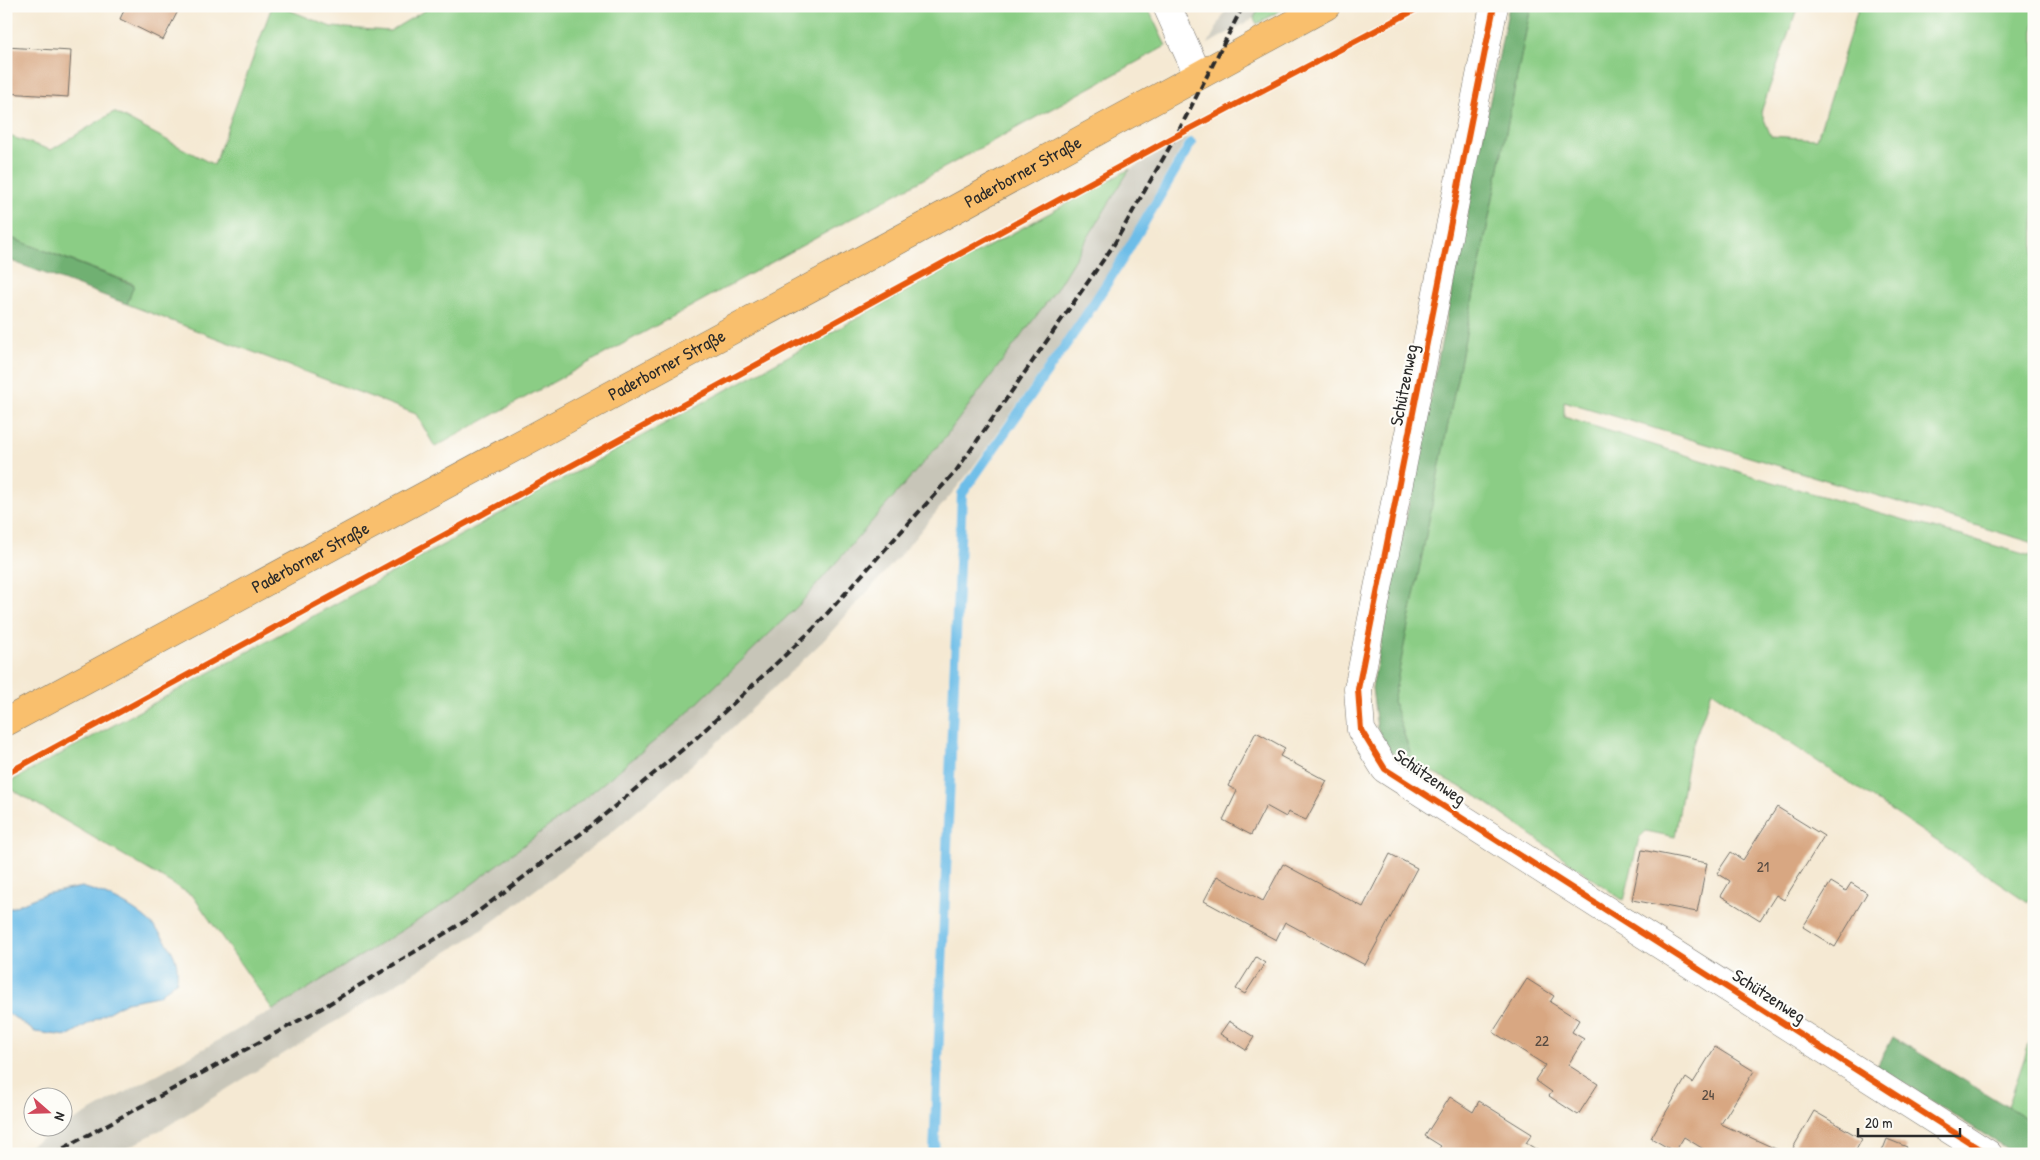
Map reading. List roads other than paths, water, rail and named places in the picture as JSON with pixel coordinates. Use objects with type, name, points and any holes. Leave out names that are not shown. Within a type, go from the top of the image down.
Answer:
[{"type":"main road","name":"Paderborner Straße","points":[[6,722],[908,235],[1326,6]]},
{"type":"street","points":[[1167,6],[1198,75]]},
{"type":"street","name":"Schützenweg","points":[[1494,6],[1358,689],[1361,730],[1385,769],[1988,1154]]},
{"type":"water","points":[[82,887],[124,904],[149,921],[168,944],[175,958],[177,981],[158,996],[126,1002],[67,1036],[35,1032],[6,1010],[6,910],[44,894]]},
{"type":"waterway","points":[[934,1154],[962,494],[1085,317],[1125,255],[1191,143]]},
{"type":"railway","points":[[53,1154],[322,1008],[467,920],[591,826],[694,740],[813,629],[956,471],[1113,246],[1176,136],[1243,6]]}]
